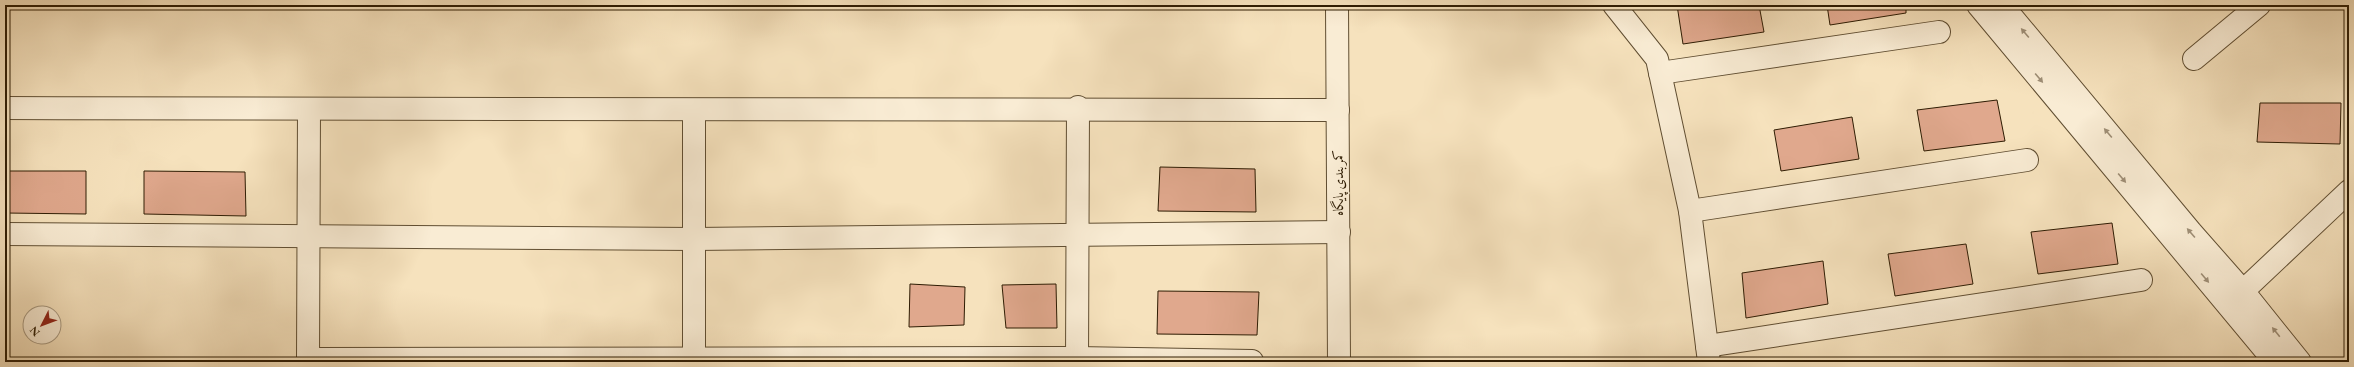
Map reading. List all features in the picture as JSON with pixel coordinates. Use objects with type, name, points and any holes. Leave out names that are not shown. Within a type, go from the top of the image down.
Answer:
[{"type":"street","name":"کمربندی پایگاه","points":[[1337,5],[1339,362]]},
{"type":"street","points":[[1614,5],[1657,59],[1690,211],[1708,354],[2141,280]]},
{"type":"street","points":[[1978,5],[2275,362]]},
{"type":"street","points":[[2002,5],[2191,232],[2243,291],[2300,362]]},
{"type":"street","points":[[2194,58],[2259,5]]},
{"type":"street","points":[[1660,73],[1939,32]]},
{"type":"street","points":[[1077,360],[1078,107]]},
{"type":"street","points":[[5,108],[694,110],[1078,107],[1338,110]]},
{"type":"street","points":[[309,110],[308,360],[1252,361]]},
{"type":"street","points":[[694,110],[694,360]]},
{"type":"street","points":[[1690,211],[2027,160]]},
{"type":"street","points":[[2243,291],[2349,191]]},
{"type":"street","points":[[5,234],[694,239],[1338,232]]},
{"type":"building","points":[[1677,5],[1759,5],[1764,32],[1683,44]]},
{"type":"building","points":[[1827,5],[1906,5],[1906,13],[1830,25]]},
{"type":"building","points":[[1997,100],[2005,141],[1924,151],[1917,110]]},
{"type":"building","points":[[2260,103],[2341,103],[2340,144],[2257,142]]},
{"type":"building","points":[[1852,117],[1859,159],[1781,171],[1774,130]]},
{"type":"building","points":[[1160,167],[1255,169],[1256,212],[1158,211]]},
{"type":"building","points":[[5,171],[86,171],[86,214],[5,213]]},
{"type":"building","points":[[144,171],[245,172],[246,216],[144,214]]},
{"type":"building","points":[[2112,223],[2118,264],[2038,274],[2031,232]]},
{"type":"building","points":[[1966,244],[1973,284],[1895,296],[1888,254]]},
{"type":"building","points":[[1823,261],[1828,304],[1746,318],[1742,273]]},
{"type":"building","points":[[910,284],[965,287],[964,325],[909,327]]},
{"type":"building","points":[[1056,284],[1057,328],[1006,328],[1002,285]]},
{"type":"building","points":[[1158,291],[1259,292],[1257,335],[1157,334]]}]
